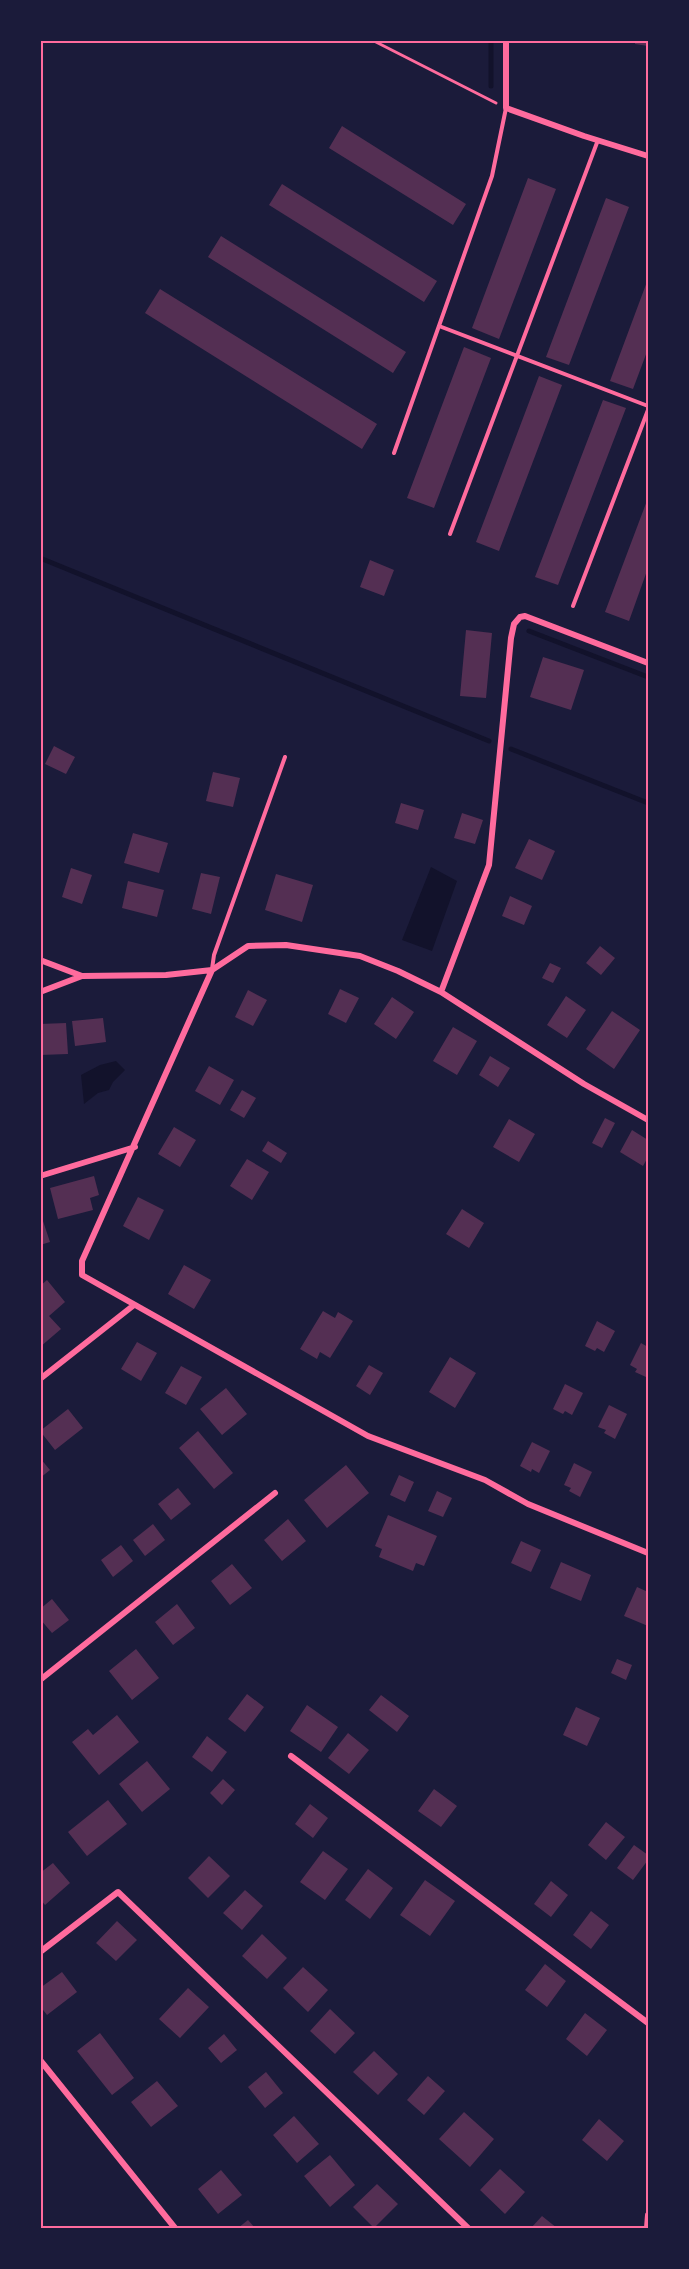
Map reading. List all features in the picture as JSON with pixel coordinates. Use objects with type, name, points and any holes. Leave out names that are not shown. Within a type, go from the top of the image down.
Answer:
[{"type":"street","points":[[506,40],[506,108],[648,156]]},
{"type":"street","points":[[441,992],[489,866],[514,624],[520,617],[525,616],[648,663]]},
{"type":"street","points":[[40,992],[82,976],[166,975],[212,970],[248,946],[286,945],[360,956],[441,992],[584,1084],[648,1120]]},
{"type":"street","points":[[40,960],[82,976]]},
{"type":"street","points":[[212,970],[135,1147],[82,1261],[82,1275],[368,1436],[485,1480],[528,1504],[648,1553]]},
{"type":"street","points":[[40,1176],[135,1147]]},
{"type":"street","points":[[40,1379],[134,1305]]},
{"type":"street","points":[[40,1680],[275,1493]]},
{"type":"street","points":[[291,1756],[648,2023]]},
{"type":"street","points":[[40,1952],[118,1892],[468,2229]]},
{"type":"street","points":[[40,2060],[175,2229]]},
{"type":"street","points":[[646,2229],[648,2215]]},
{"type":"lane","points":[[394,453],[492,176],[506,108]]},
{"type":"lane","points":[[450,534],[598,140]]},
{"type":"lane","points":[[439,326],[648,408],[573,606]]},
{"type":"lane","points":[[212,970],[214,955],[285,757]]},
{"type":"path","points":[[372,40],[506,108]]},
{"type":"shaded area","points":[[431,867],[457,881],[432,951],[402,940]]},
{"type":"shaded area","points":[[116,1061],[125,1070],[113,1082],[109,1090],[98,1093],[84,1104],[81,1075],[100,1065]]},
{"type":"building","points":[[635,40],[648,40],[648,46],[635,44]]},
{"type":"building","points":[[342,126],[466,204],[453,225],[329,148]]},
{"type":"building","points":[[528,178],[556,189],[499,339],[472,328]]},
{"type":"building","points":[[282,184],[437,281],[424,302],[269,205]]},
{"type":"building","points":[[606,198],[629,207],[569,365],[546,357]]},
{"type":"building","points":[[221,236],[406,352],[393,373],[208,257]]},
{"type":"building","points":[[648,279],[648,349],[633,389],[610,381]]},
{"type":"building","points":[[160,289],[377,424],[362,449],[145,313]]},
{"type":"building","points":[[464,347],[491,358],[434,508],[407,498]]},
{"type":"building","points":[[539,376],[562,385],[499,551],[476,542]]},
{"type":"building","points":[[603,400],[626,408],[558,585],[535,577]]},
{"type":"building","points":[[648,498],[648,568],[629,621],[605,612]]},
{"type":"building","points":[[370,560],[394,570],[384,596],[360,587]]},
{"type":"building","points":[[466,630],[492,633],[486,698],[460,696]]},
{"type":"building","points":[[543,657],[584,670],[571,710],[530,697]]},
{"type":"building","points":[[54,746],[75,757],[66,774],[45,764]]},
{"type":"building","points":[[213,772],[240,778],[233,807],[206,801]]},
{"type":"building","points":[[401,803],[424,810],[418,830],[395,823]]},
{"type":"building","points":[[462,813],[483,820],[475,844],[454,838]]},
{"type":"building","points":[[133,833],[168,843],[159,873],[124,863]]},
{"type":"building","points":[[529,839],[555,851],[542,880],[515,868]]},
{"type":"building","points":[[71,868],[92,875],[82,904],[62,897]]},
{"type":"building","points":[[201,873],[220,877],[211,914],[192,909]]},
{"type":"building","points":[[276,874],[313,885],[302,922],[265,910]]},
{"type":"building","points":[[128,881],[164,890],[157,917],[122,908]]},
{"type":"building","points":[[510,896],[532,906],[524,925],[502,916]]},
{"type":"building","points":[[600,946],[615,958],[601,975],[586,963]]},
{"type":"building","points":[[550,963],[561,968],[553,983],[542,978]]},
{"type":"building","points":[[340,989],[359,998],[346,1023],[328,1014]]},
{"type":"building","points":[[248,990],[267,1000],[253,1026],[235,1017]]},
{"type":"building","points":[[566,996],[586,1010],[567,1038],[547,1025]]},
{"type":"building","points":[[392,997],[414,1012],[396,1039],[374,1024]]},
{"type":"building","points":[[612,1011],[640,1030],[614,1069],[586,1049]]},
{"type":"building","points":[[103,1018],[106,1042],[75,1046],[72,1021]]},
{"type":"building","points":[[66,1023],[68,1054],[40,1055],[40,1024]]},
{"type":"building","points":[[453,1027],[477,1041],[457,1075],[433,1061]]},
{"type":"building","points":[[490,1056],[510,1068],[498,1087],[479,1075]]},
{"type":"building","points":[[209,1066],[234,1080],[220,1105],[195,1091]]},
{"type":"building","points":[[242,1090],[256,1098],[244,1118],[230,1110]]},
{"type":"building","points":[[605,1118],[615,1123],[602,1148],[592,1143]]},
{"type":"building","points":[[509,1119],[535,1134],[519,1162],[493,1147]]},
{"type":"building","points":[[174,1127],[196,1140],[180,1167],[158,1154]]},
{"type":"building","points":[[632,1130],[648,1140],[648,1157],[643,1166],[620,1152]]},
{"type":"building","points":[[268,1141],[287,1153],[281,1163],[262,1151]]},
{"type":"building","points":[[247,1159],[269,1172],[252,1200],[230,1186]]},
{"type":"building","points":[[94,1176],[99,1195],[90,1198],[93,1210],[58,1219],[50,1188]]},
{"type":"building","points":[[138,1197],[164,1210],[149,1240],[123,1226]]},
{"type":"building","points":[[462,1209],[484,1223],[469,1248],[446,1234]]},
{"type":"building","points":[[40,1212],[50,1242],[40,1245]]},
{"type":"building","points":[[184,1265],[211,1280],[194,1309],[168,1294]]},
{"type":"building","points":[[47,1280],[65,1302],[49,1316],[61,1329],[40,1347],[40,1286]]},
{"type":"building","points":[[323,1311],[335,1318],[338,1312],[353,1321],[330,1358],[320,1352],[317,1359],[300,1349]]},
{"type":"building","points":[[597,1321],[615,1331],[604,1352],[585,1346]]},
{"type":"building","points":[[137,1342],[157,1353],[141,1381],[121,1369]]},
{"type":"building","points":[[641,1343],[648,1347],[646,1377],[635,1372],[637,1369],[630,1365]]},
{"type":"building","points":[[450,1357],[476,1373],[455,1408],[429,1392]]},
{"type":"building","points":[[369,1365],[383,1373],[370,1395],[356,1386]]},
{"type":"building","points":[[181,1366],[202,1377],[186,1405],[165,1393]]},
{"type":"building","points":[[565,1384],[583,1393],[572,1415],[553,1409]]},
{"type":"building","points":[[226,1388],[247,1414],[222,1435],[200,1409]]},
{"type":"building","points":[[609,1405],[627,1414],[615,1439],[604,1433],[606,1430],[598,1427]]},
{"type":"building","points":[[68,1409],[83,1428],[55,1450],[40,1431]]},
{"type":"building","points":[[198,1431],[233,1473],[214,1489],[179,1448]]},
{"type":"building","points":[[532,1442],[550,1451],[539,1473],[532,1469],[531,1472],[520,1466]]},
{"type":"building","points":[[40,1458],[50,1470],[40,1478]]},
{"type":"building","points":[[574,1463],[592,1472],[580,1497],[564,1485]]},
{"type":"building","points":[[346,1465],[369,1493],[327,1528],[304,1500]]},
{"type":"building","points":[[399,1475],[414,1482],[405,1502],[390,1495]]},
{"type":"building","points":[[178,1488],[191,1504],[171,1520],[158,1504]]},
{"type":"building","points":[[437,1491],[452,1498],[443,1517],[428,1511]]},
{"type":"building","points":[[388,1515],[437,1536],[424,1566],[416,1563],[413,1571],[379,1557],[382,1549],[375,1546]]},
{"type":"building","points":[[288,1519],[306,1541],[282,1561],[264,1540]]},
{"type":"building","points":[[153,1524],[165,1540],[145,1556],[133,1540]]},
{"type":"building","points":[[521,1541],[541,1550],[531,1572],[511,1563]]},
{"type":"building","points":[[121,1545],[133,1561],[113,1577],[101,1560]]},
{"type":"building","points":[[561,1562],[591,1575],[581,1601],[550,1588]]},
{"type":"building","points":[[232,1564],[252,1588],[230,1605],[211,1581]]},
{"type":"building","points":[[637,1587],[648,1592],[648,1626],[624,1616]]},
{"type":"building","points":[[52,1599],[69,1620],[52,1633],[40,1619],[40,1609]]},
{"type":"building","points":[[177,1604],[195,1628],[173,1645],[155,1622]]},
{"type":"building","points":[[136,1649],[159,1678],[132,1700],[109,1671]]},
{"type":"building","points":[[617,1659],[632,1665],[626,1680],[611,1673]]},
{"type":"building","points":[[247,1694],[264,1707],[245,1732],[228,1719]]},
{"type":"building","points":[[381,1695],[409,1716],[397,1732],[369,1710]]},
{"type":"building","points":[[307,1705],[338,1727],[321,1752],[290,1731]]},
{"type":"building","points":[[576,1707],[600,1718],[587,1746],[563,1735]]},
{"type":"building","points":[[117,1715],[139,1742],[99,1775],[72,1742],[88,1729],[93,1735]]},
{"type":"building","points":[[348,1733],[369,1750],[349,1774],[328,1758]]},
{"type":"building","points":[[207,1736],[227,1752],[212,1772],[192,1757]]},
{"type":"building","points":[[147,1761],[170,1789],[142,1812],[119,1784]]},
{"type":"building","points":[[223,1779],[235,1790],[222,1805],[210,1793]]},
{"type":"building","points":[[434,1789],[457,1806],[441,1827],[418,1811]]},
{"type":"building","points":[[108,1800],[127,1824],[87,1856],[68,1832]]},
{"type":"building","points":[[310,1804],[328,1818],[313,1838],[295,1824]]},
{"type":"building","points":[[606,1822],[625,1837],[606,1860],[588,1845]]},
{"type":"building","points":[[634,1845],[648,1855],[648,1860],[633,1880],[617,1868]]},
{"type":"building","points":[[323,1851],[348,1869],[325,1900],[300,1882]]},
{"type":"building","points":[[209,1856],[230,1876],[208,1898],[188,1878]]},
{"type":"building","points":[[53,1863],[70,1883],[45,1905],[40,1899],[40,1873]]},
{"type":"building","points":[[368,1869],[393,1888],[370,1919],[345,1900]]},
{"type":"building","points":[[425,1880],[455,1901],[430,1936],[400,1915]]},
{"type":"building","points":[[551,1881],[568,1895],[551,1917],[534,1904]]},
{"type":"building","points":[[245,1890],[263,1906],[242,1930],[223,1913]]},
{"type":"building","points":[[591,1911],[609,1925],[591,1949],[573,1935]]},
{"type":"building","points":[[117,1921],[137,1940],[116,1961],[96,1943]]},
{"type":"building","points":[[262,1934],[287,1958],[267,1979],[242,1956]]},
{"type":"building","points":[[545,1964],[566,1981],[547,2007],[525,1990]]},
{"type":"building","points":[[303,1967],[328,1990],[308,2012],[283,1988]]},
{"type":"building","points":[[62,1972],[77,1992],[47,2015],[40,2006],[40,1995],[43,1993],[40,1988]]},
{"type":"building","points":[[188,1988],[209,2007],[180,2038],[159,2019]]},
{"type":"building","points":[[330,2009],[355,2033],[335,2054],[310,2031]]},
{"type":"building","points":[[585,2013],[607,2030],[587,2056],[566,2039]]},
{"type":"building","points":[[100,2033],[134,2078],[112,2095],[77,2051]]},
{"type":"building","points":[[224,2034],[237,2050],[221,2063],[208,2048]]},
{"type":"building","points":[[374,2051],[398,2074],[378,2095],[353,2072]]},
{"type":"building","points":[[266,2072],[283,2093],[265,2108],[248,2087]]},
{"type":"building","points":[[428,2076],[445,2091],[424,2115],[407,2100]]},
{"type":"building","points":[[157,2081],[178,2106],[151,2127],[131,2102]]},
{"type":"building","points":[[464,2112],[494,2139],[470,2167],[439,2139]]},
{"type":"building","points":[[294,2116],[319,2144],[297,2163],[273,2135]]},
{"type":"building","points":[[599,2119],[624,2141],[607,2161],[582,2140]]},
{"type":"building","points":[[330,2155],[355,2185],[330,2207],[304,2176]]},
{"type":"building","points":[[500,2169],[525,2192],[505,2214],[480,2190]]},
{"type":"building","points":[[221,2170],[242,2195],[218,2214],[198,2189]]},
{"type":"building","points":[[377,2184],[398,2204],[374,2228],[353,2207]]},
{"type":"building","points":[[542,2216],[557,2228],[531,2228]]},
{"type":"building","points":[[248,2220],[255,2228],[238,2228]]},
{"type":"waterway","points":[[491,40],[491,86]]},
{"type":"waterway","points":[[40,558],[489,741]]},
{"type":"waterway","points":[[529,631],[648,677]]},
{"type":"waterway","points":[[511,749],[648,803]]}]
